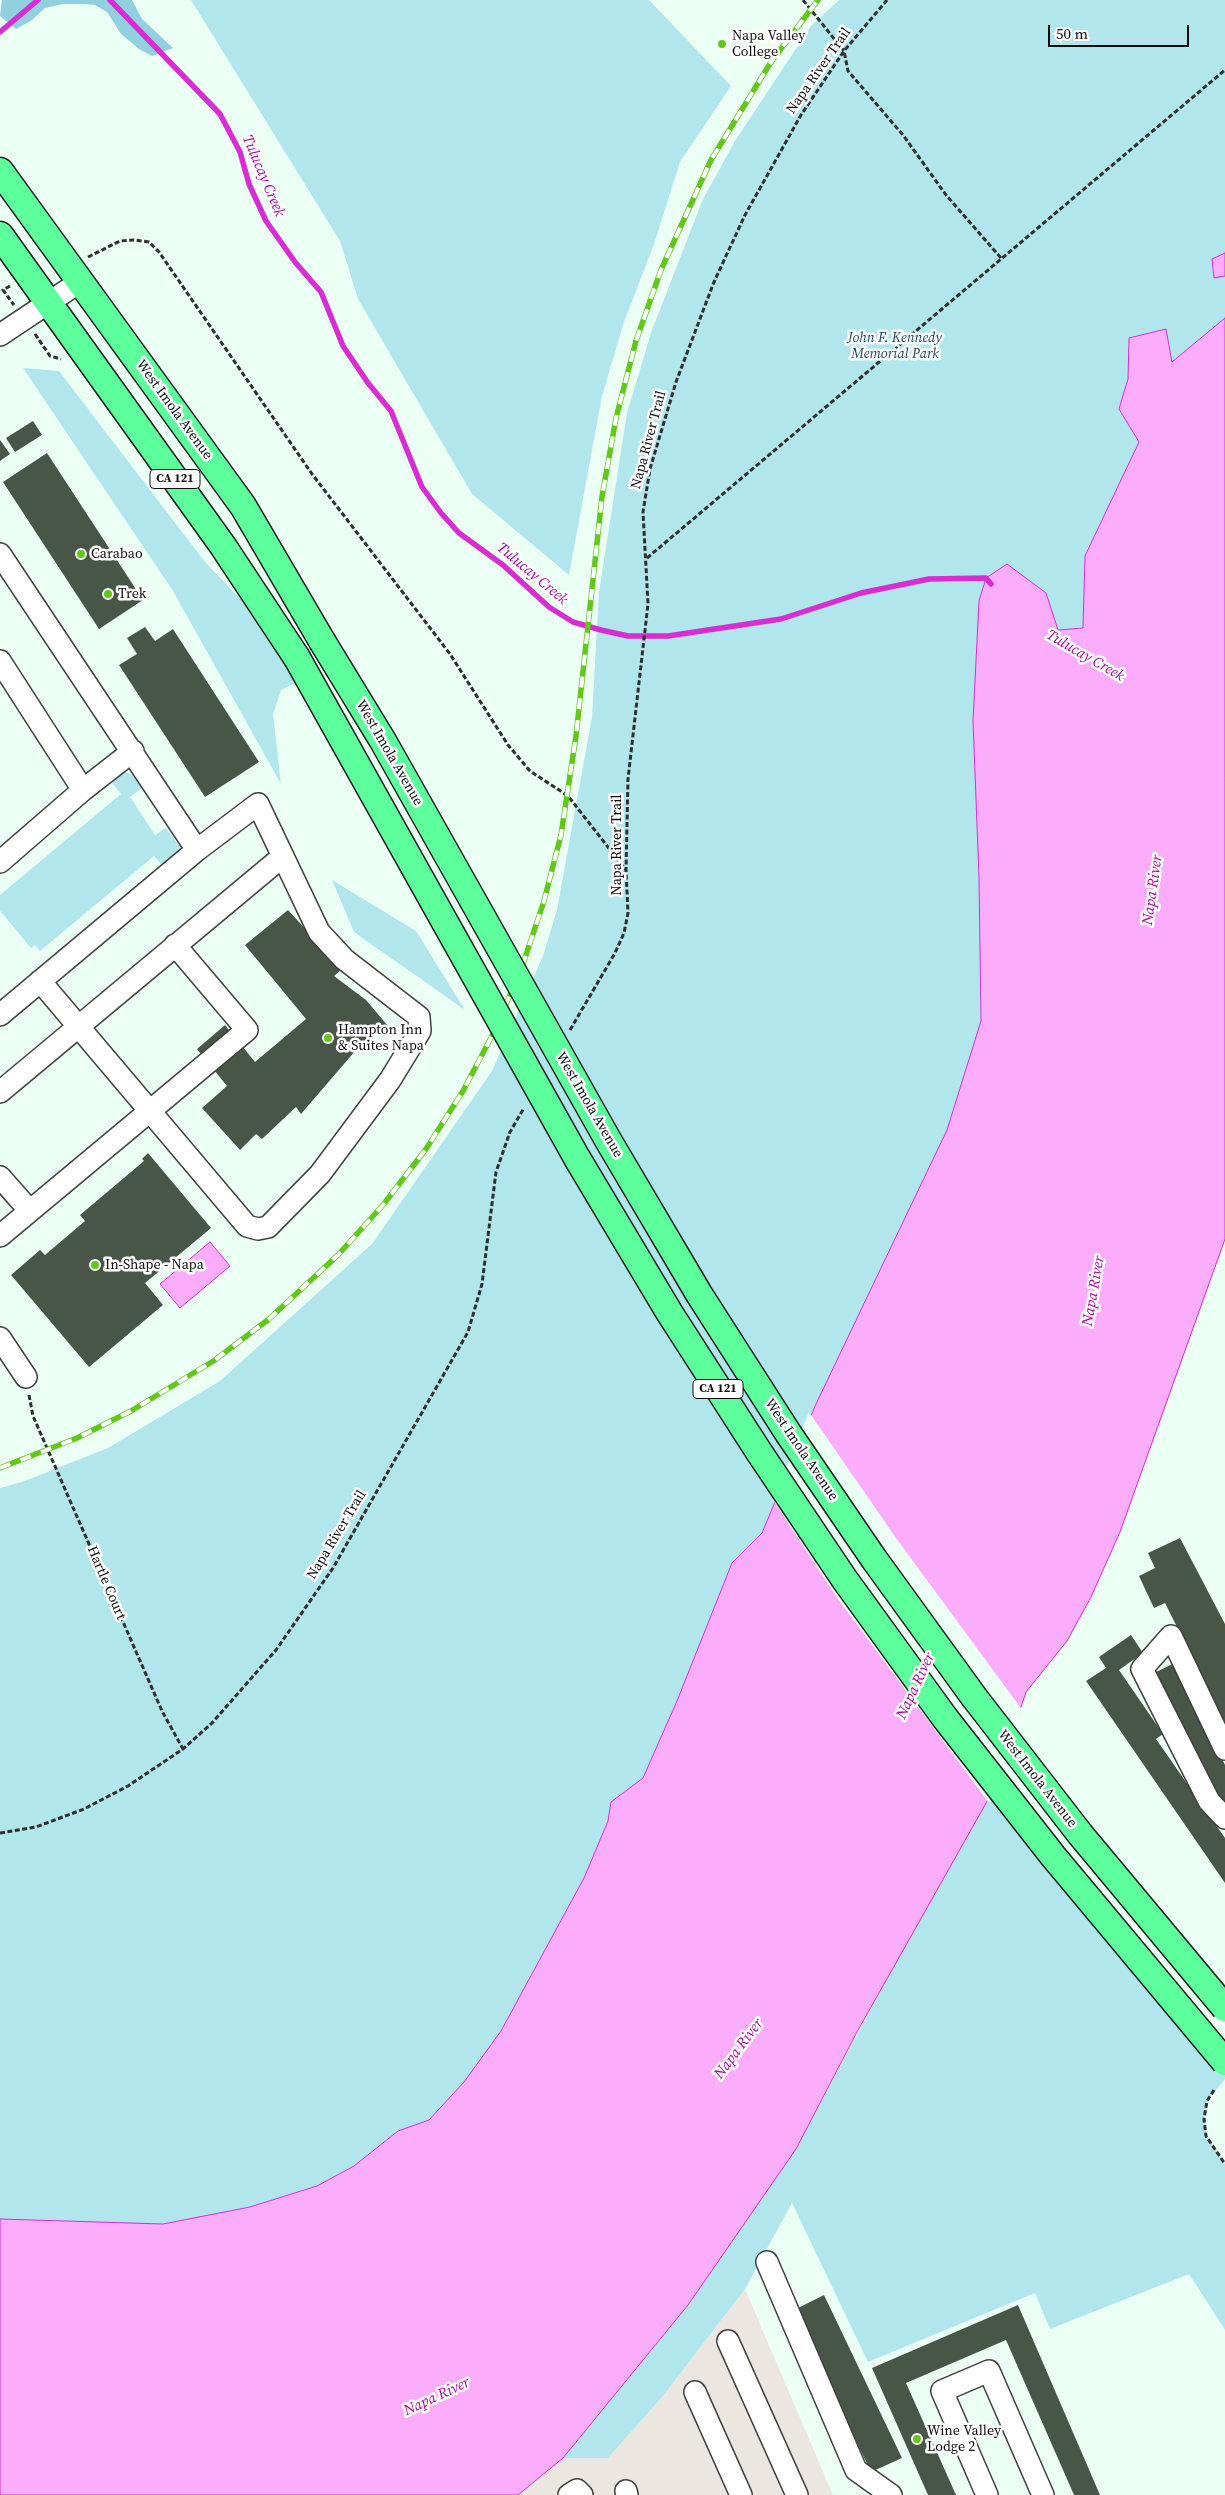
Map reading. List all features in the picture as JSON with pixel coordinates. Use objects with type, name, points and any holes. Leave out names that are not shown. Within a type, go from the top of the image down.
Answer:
[{"type":"main road","name":"West Imola Avenue","points":[[0,171],[84,269],[243,506],[322,641],[383,740],[613,1149],[699,1294],[788,1433],[874,1559],[974,1697],[1080,1834],[1225,2008]]},
{"type":"main road","name":"CA 121","points":[[0,235],[223,546],[297,658],[582,1166],[669,1312],[759,1452],[845,1580],[946,1718],[1052,1856],[1225,2062]]},
{"type":"street","points":[[0,335],[49,303],[84,269]]},
{"type":"street","points":[[0,554],[133,751],[197,850]]},
{"type":"street","points":[[0,661],[82,790]]},
{"type":"street","points":[[0,862],[82,790],[133,751]]},
{"type":"street","points":[[1,1012],[40,982],[197,850],[258,804],[319,932],[344,959],[419,1017],[420,1031],[390,1080],[320,1174],[268,1227],[258,1230],[247,1226],[40,982]]},
{"type":"street","points":[[0,1092],[282,857]]},
{"type":"street","points":[[0,1236],[247,1030],[175,945]]},
{"type":"street","points":[[0,1177],[30,1211]]},
{"type":"street","points":[[0,1338],[26,1377]]},
{"type":"street","points":[[1225,1749],[1171,1636],[1142,1669],[1209,1802],[1225,1818]]},
{"type":"street","points":[[767,2262],[856,2470],[891,2495]]},
{"type":"street","points":[[728,2341],[797,2495]]},
{"type":"street","points":[[987,2495],[942,2392],[989,2371],[1043,2495]]},
{"type":"street","points":[[695,2392],[741,2495]]},
{"type":"street","points":[[569,2495],[577,2490],[582,2495]]},
{"type":"path","points":[[803,0],[844,51],[848,71],[903,135],[946,195],[1001,258]]},
{"type":"path","name":"Napa River Trail","points":[[576,1019],[615,953],[624,933],[628,913],[626,870],[628,779],[648,604],[643,512],[650,470],[676,382],[714,282],[745,216],[801,115],[844,51],[887,0]]},
{"type":"path","points":[[647,558],[1225,70]]},
{"type":"path","points":[[84,269],[120,241],[149,242],[159,252],[312,474],[450,654],[508,745],[530,771],[568,796],[626,870]]},
{"type":"path","name":"Napa River Trail","points":[[0,1834],[36,1827],[84,1809],[128,1786],[183,1749],[212,1723],[276,1650],[322,1583],[468,1332],[482,1284],[496,1172],[510,1132],[522,1113]]},
{"type":"path","name":"Hartle Court","points":[[33,1416],[162,1711],[183,1749]]},
{"type":"path","points":[[1214,2090],[1207,2101],[1204,2120],[1206,2136],[1225,2164]]},
{"type":"shaded area","points":[[2,0],[132,0],[142,19],[173,48],[152,56],[139,49],[121,34],[107,12],[95,5],[63,4],[45,8],[32,20],[16,29],[0,16]]},
{"type":"shaded area","points":[[745,2289],[833,2495],[518,2495],[563,2458],[608,2458],[663,2396]]},
{"type":"green space","points":[[191,0],[649,0],[731,86],[680,162],[654,244],[624,322],[602,396],[569,575],[472,494],[358,299],[340,241]]},
{"type":"green space","name":"John F. Kennedy Memorial Park","points":[[839,0],[1225,0],[1225,253],[1212,259],[1214,277],[1225,276],[1225,318],[1172,362],[1129,339],[1128,379],[1119,409],[1140,442],[1085,556],[1083,628],[1058,631],[1046,593],[986,578],[979,601],[973,721],[979,877],[981,1022],[947,1130],[816,1404],[762,1533],[732,1563],[677,1701],[643,1778],[611,1802],[608,1820],[584,1878],[501,2031],[464,2082],[429,2120],[398,2131],[354,2166],[317,2186],[250,2207],[163,2224],[0,2219],[0,1488],[22,1482],[108,1448],[220,1381],[372,1244],[492,1071],[543,956],[557,910],[592,717],[599,592],[627,413],[652,330],[703,199],[735,141],[811,26]]},
{"type":"green space","points":[[23,368],[59,371],[205,562],[297,658],[307,677],[281,690],[273,714],[281,784],[173,591]]},
{"type":"green space","points":[[124,772],[133,775],[142,788],[130,797],[155,835],[166,828],[179,846],[179,855],[162,865],[154,856],[40,951],[35,945],[31,948],[0,911],[0,895],[121,794],[112,783]]},
{"type":"green space","points":[[332,880],[416,931],[465,1010],[354,932]]},
{"type":"green space","points":[[994,1780],[1225,2073],[1225,2079],[1207,2101],[1204,2119],[1207,2136],[1225,2164],[1225,2330],[1189,2274],[1050,2329],[1035,2293],[868,2362],[792,2203],[745,2289],[663,2396],[608,2458],[563,2458],[688,2305],[796,2149]]},
{"type":"water","points":[[1225,253],[1225,276],[1214,278],[1212,259]]},
{"type":"water","name":"Napa River","points":[[1225,318],[1225,1239],[1120,1532],[1091,1597],[1067,1641],[1026,1692],[994,1789],[857,2032],[796,2149],[688,2305],[563,2458],[518,2495],[0,2495],[0,2219],[163,2224],[250,2207],[317,2186],[354,2166],[398,2131],[429,2120],[464,2082],[501,2031],[584,1878],[608,1821],[611,1802],[643,1778],[677,1701],[732,1563],[762,1533],[816,1404],[947,1130],[981,1021],[979,877],[973,721],[979,601],[986,578],[1007,564],[1046,593],[1058,630],[1083,628],[1085,556],[1139,442],[1119,409],[1128,379],[1129,338],[1166,329],[1172,362]]},
{"type":"water","points":[[210,1242],[230,1266],[180,1308],[160,1284]]},
{"type":"pier","points":[[809,1412],[896,1538],[1023,1711],[996,1790],[989,1803],[838,1599],[773,1500]]},
{"type":"building","points":[[33,421],[42,435],[15,452],[6,438]]},
{"type":"building","points":[[0,440],[10,454],[0,461]]},
{"type":"building","points":[[47,453],[143,600],[99,629],[3,482]]},
{"type":"building","points":[[145,627],[155,641],[173,629],[259,762],[205,797],[119,665],[137,654],[127,638]]},
{"type":"building","name":"Hampton Inn & Suites Napa","points":[[288,910],[342,969],[334,976],[366,1000],[388,1026],[356,1050],[301,1114],[296,1107],[262,1139],[256,1134],[240,1150],[202,1108],[227,1086],[197,1049],[225,1025],[255,1062],[306,1019],[245,945]]},
{"type":"building","name":"In-Shape - Napa","points":[[148,1153],[211,1228],[145,1283],[163,1305],[89,1367],[11,1275],[40,1250],[45,1255],[85,1221],[80,1215],[144,1161],[142,1159]]},
{"type":"building","points":[[1180,1538],[1225,1624],[1225,1723],[1165,1603],[1154,1608],[1139,1576],[1155,1568],[1148,1553]]},
{"type":"building","points":[[1131,1635],[1143,1653],[1119,1670],[1163,1734],[1156,1739],[1225,1838],[1225,1883],[1086,1681],[1106,1668],[1099,1657]]},
{"type":"building","points":[[1177,1662],[1225,1765],[1225,1812],[1154,1673]]},
{"type":"building","points":[[824,2295],[902,2458],[871,2472],[794,2310]]},
{"type":"building","name":"Wine Valley Lodge 2","points":[[1018,2305],[1100,2495],[1074,2495],[1006,2340],[906,2383],[956,2495],[928,2495],[872,2368]]},
{"type":"waterway","name":"Tulucay Creek","points":[[0,32],[38,0]]},
{"type":"waterway","name":"Tulucay Creek","points":[[110,0],[220,114],[240,152],[249,184],[266,221],[295,262],[321,292],[343,346],[368,383],[391,411],[422,487],[459,533],[503,565],[549,607],[573,622],[601,630],[628,636],[668,636],[781,619],[861,593],[929,579],[986,578],[991,584]]},
{"type":"railway","points":[[0,1468],[77,1438],[131,1411],[215,1360],[269,1319],[338,1255],[383,1205],[426,1149],[463,1091],[494,1032],[522,967],[544,901],[561,835],[576,736],[602,497],[616,418],[636,341],[661,270],[711,160],[771,62],[818,0]]},
{"type":"place","name":"Napa Valley College","points":[[722,44]]},
{"type":"place","name":"Carabao","points":[[81,554]]},
{"type":"place","name":"Trek","points":[[108,594]]},
{"type":"place","name":"Hampton Inn & Suites Napa","points":[[328,1038]]},
{"type":"place","name":"In-Shape - Napa","points":[[95,1265]]},
{"type":"place","name":"Wine Valley Lodge 2","points":[[917,2439]]}]
